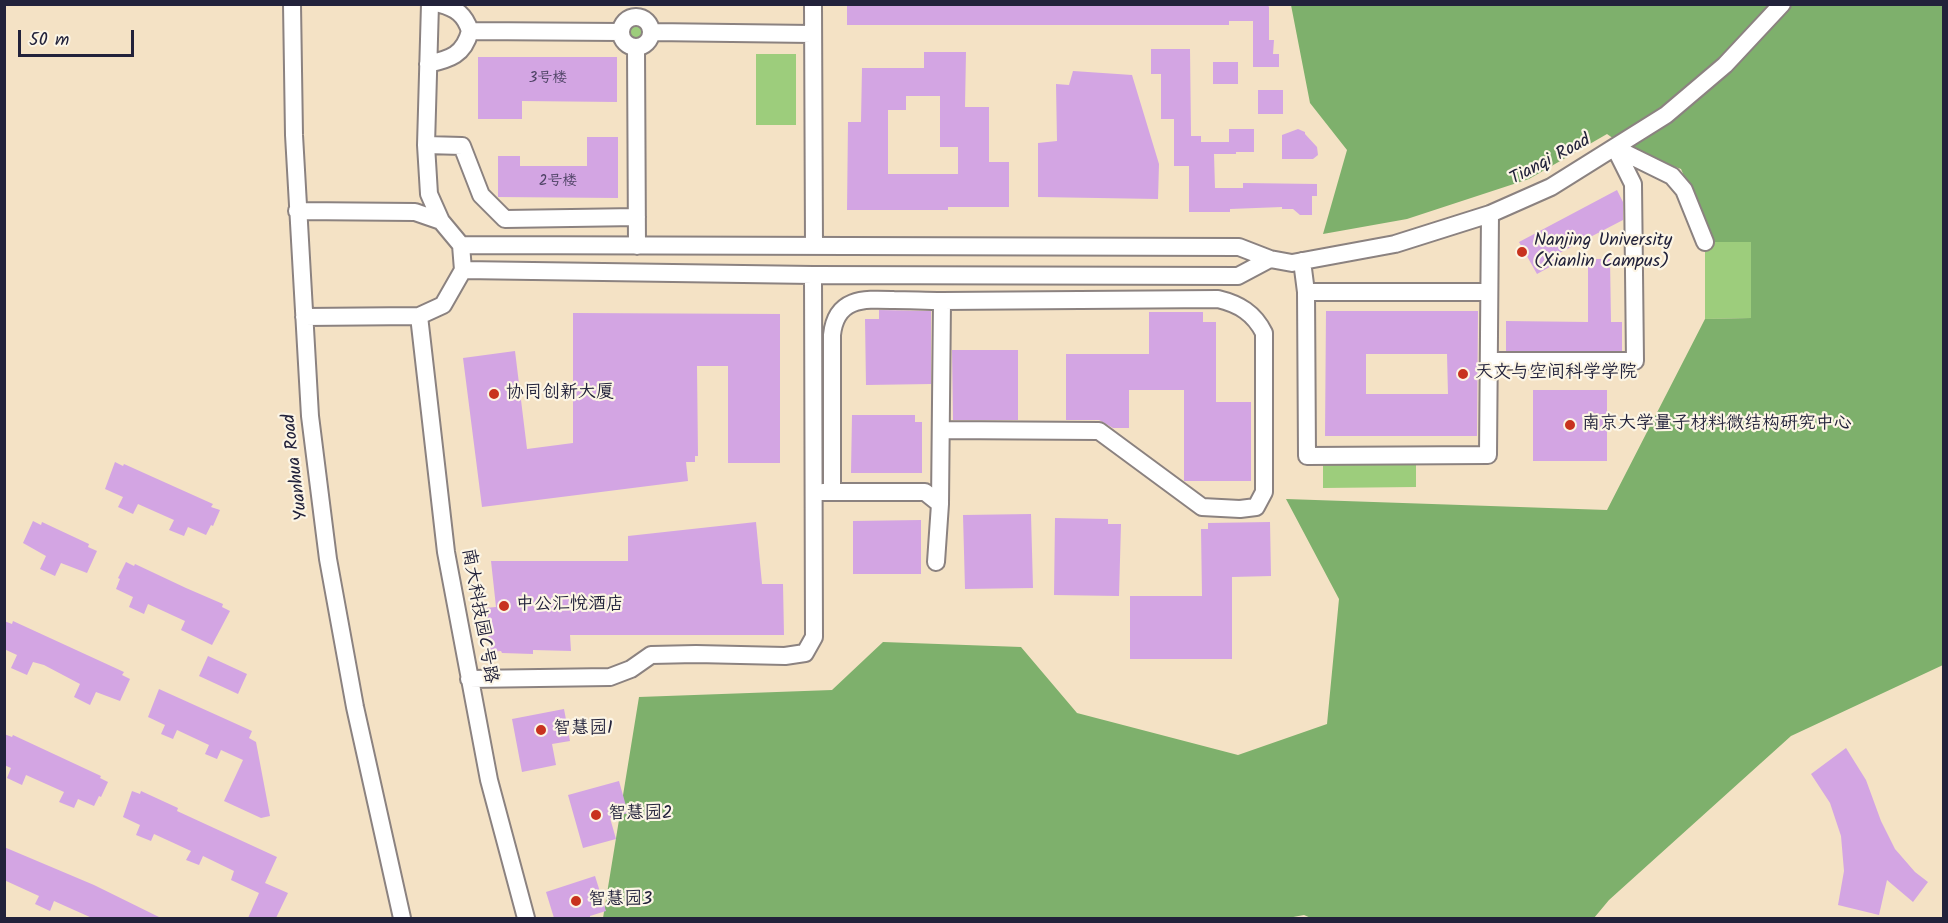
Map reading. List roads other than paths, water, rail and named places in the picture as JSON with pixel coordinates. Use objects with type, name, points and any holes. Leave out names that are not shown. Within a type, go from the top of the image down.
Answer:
[{"type":"street","name":"Yuanhua Road","points":[[292,4],[297,212],[310,416],[328,559],[355,706],[402,918]]},
{"type":"street","points":[[304,317],[419,316],[443,305],[463,270],[461,245],[441,221],[429,194],[426,145],[430,4]]},
{"type":"street","points":[[428,64],[453,57],[467,42],[470,31],[461,14],[440,4]]},
{"type":"street","points":[[813,4],[814,246]]},
{"type":"street","name":"Tianqi Road","points":[[1297,262],[1395,244],[1490,214],[1551,187],[1666,115],[1725,64],[1782,4]]},
{"type":"street","points":[[635,11],[648,23],[652,32],[645,45],[636,48],[627,45],[621,32],[635,11]]},
{"type":"street","points":[[470,31],[621,32]]},
{"type":"street","points":[[652,32],[812,34]]},
{"type":"street","points":[[636,48],[637,246]]},
{"type":"street","points":[[426,145],[462,146],[481,195],[505,219],[637,217]]},
{"type":"street","points":[[1615,148],[1672,176],[1684,190],[1704,242]]},
{"type":"street","points":[[1489,361],[1635,361],[1633,184],[1615,148]]},
{"type":"street","points":[[297,212],[415,212],[441,221]]},
{"type":"street","points":[[461,245],[1239,247],[1270,259],[1297,262],[1306,292],[1307,456],[1488,455],[1490,214]]},
{"type":"street","points":[[463,270],[813,275],[1238,276],[1270,259]]},
{"type":"street","points":[[470,680],[610,677],[631,669],[651,655],[785,656],[805,653],[814,637],[813,275]]},
{"type":"street","points":[[1306,292],[1489,292]]},
{"type":"street","points":[[832,492],[832,335],[838,314],[849,305],[862,300],[1218,299],[1239,305],[1254,318],[1264,333],[1264,492],[1256,507],[1202,507],[1099,431],[940,430]]},
{"type":"street","points":[[936,562],[940,504],[942,301]]},
{"type":"street","name":"南大科技园C号路","points":[[419,316],[446,552],[489,780],[526,918]]},
{"type":"street","points":[[813,492],[925,492],[940,504]]},
{"type":"place","name":"Nanjing University (Xianlin Campus)","points":[[1522,252]]},
{"type":"place","name":"天文与空间科学学院","points":[[1463,374]]},
{"type":"place","name":"协同创新大厦","points":[[494,394]]},
{"type":"place","name":"南京大学量子材料微结构研究中心","points":[[1570,425]]},
{"type":"place","name":"中公汇悦酒店","points":[[504,606]]},
{"type":"place","name":"智慧园1","points":[[541,730]]},
{"type":"place","name":"智慧园2","points":[[596,815]]},
{"type":"place","name":"智慧园3","points":[[576,901]]}]
